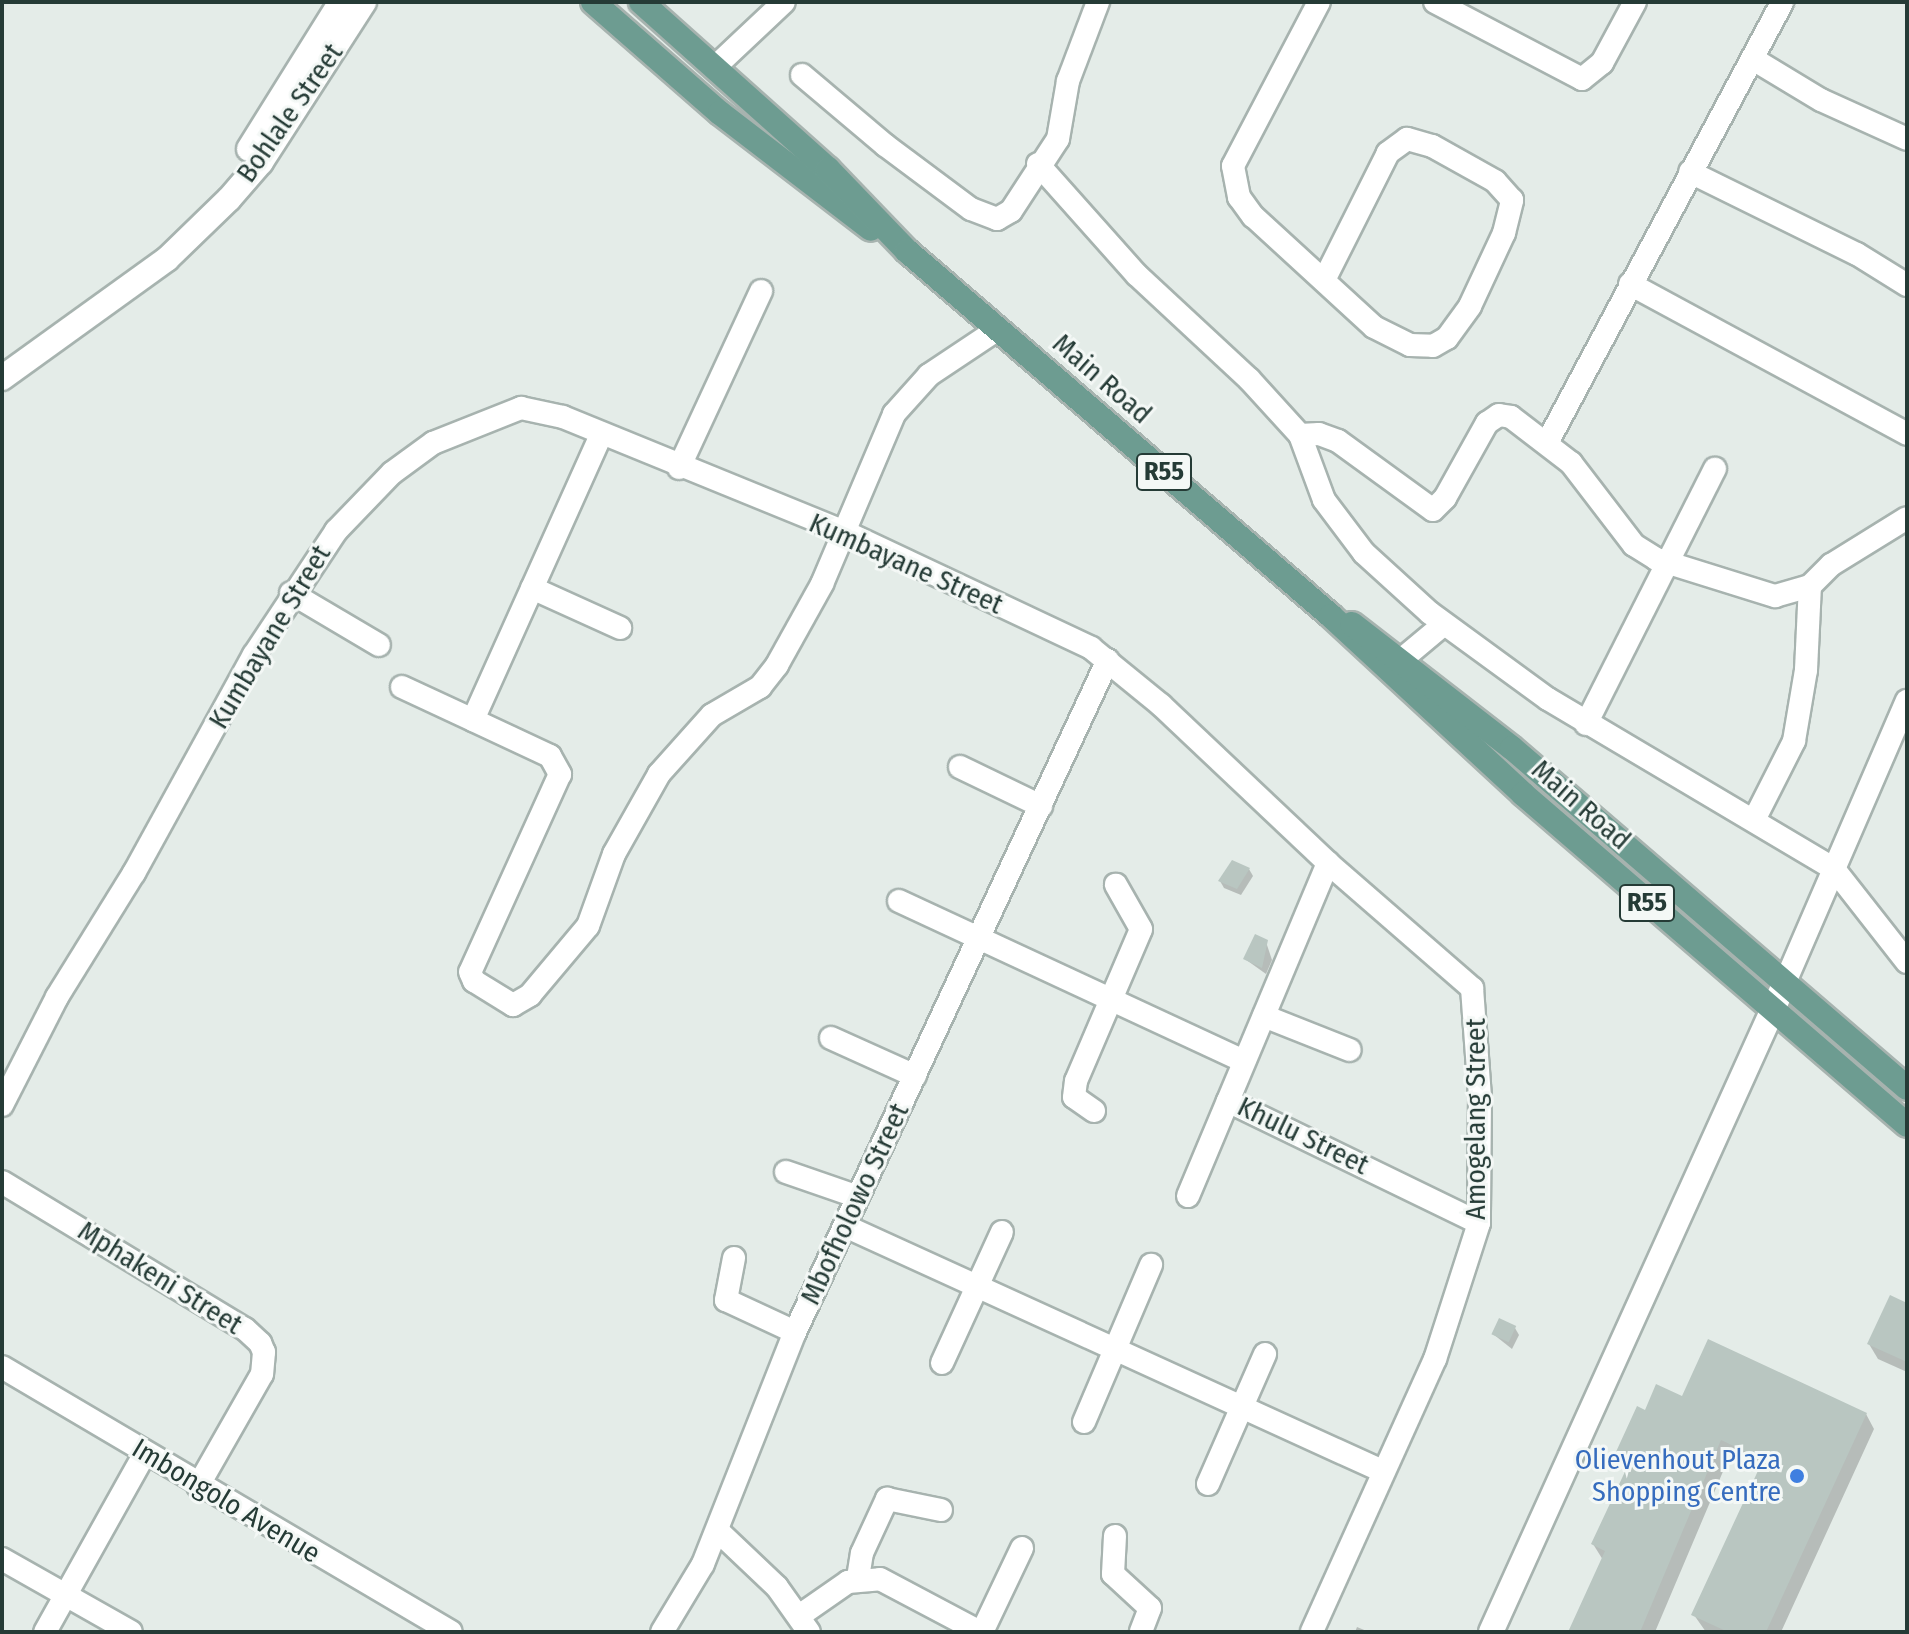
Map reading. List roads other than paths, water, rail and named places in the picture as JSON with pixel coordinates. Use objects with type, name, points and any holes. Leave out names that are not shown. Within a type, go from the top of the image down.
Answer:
[{"type":"main road","name":"Main Road","points":[[593,2],[720,113],[858,221],[907,251]]},
{"type":"main road","name":"Main Road","points":[[641,2],[828,169],[907,251],[1331,616],[1381,667],[1772,1011],[1907,1125]]},
{"type":"main road","name":"Main Road","points":[[1331,616],[1368,634],[1598,821],[1783,987],[1907,1088]]},
{"type":"street","name":"Bohlale Street","points":[[207,216],[341,2]]},
{"type":"street","name":"Bohlale Street","points":[[2,378],[167,259],[261,162],[364,2]]},
{"type":"street","points":[[716,66],[784,2]]},
{"type":"street","points":[[802,75],[885,145],[971,209],[997,219],[1011,211],[1038,164],[1058,139],[1068,81],[1098,2]]},
{"type":"street","points":[[1319,2],[1233,166],[1239,197],[1253,216],[1324,280],[1392,339],[1433,346],[1447,338],[1470,306],[1504,233],[1512,200],[1495,181],[1432,146],[1407,139],[1388,153],[1324,280]]},
{"type":"street","points":[[1435,2],[1468,10],[1582,79],[1602,63],[1635,2]]},
{"type":"street","points":[[1548,441],[1782,2]]},
{"type":"street","points":[[1753,59],[1821,100],[1907,139]]},
{"type":"street","points":[[1038,164],[1137,275],[1249,379],[1300,435],[1324,500],[1342,529],[1444,624],[1586,724],[1650,756],[1834,869],[1907,962]]},
{"type":"street","points":[[1690,172],[1857,254],[1907,285]]},
{"type":"street","points":[[1630,284],[1907,434]]},
{"type":"street","points":[[679,468],[761,291]]},
{"type":"street","points":[[402,687],[550,756],[560,774],[470,972],[474,981],[509,1004],[519,1006],[588,926],[614,854],[659,774],[712,715],[760,687],[777,665],[845,532],[894,414],[929,375],[998,329]]},
{"type":"street","name":"Kumbayane Street","points":[[2,1105],[57,997],[134,873],[291,593],[368,496],[433,443],[521,408],[548,412],[679,468],[845,532],[1048,628]]},
{"type":"street","points":[[1300,435],[1319,434],[1338,441],[1433,510],[1445,498],[1487,423],[1499,415],[1548,441],[1634,545],[1671,562],[1775,596],[1810,586],[1831,565],[1907,518]]},
{"type":"street","points":[[473,720],[601,435]]},
{"type":"street","points":[[1586,724],[1671,562],[1715,469]]},
{"type":"street","points":[[1754,820],[1794,741],[1806,670],[1810,586]]},
{"type":"street","points":[[532,588],[620,628]]},
{"type":"street","points":[[291,593],[379,645]]},
{"type":"street","points":[[1401,660],[1444,624]]},
{"type":"street","name":"Amogelang Street","points":[[1048,628],[1108,660],[1328,863],[1472,988],[1480,1098],[1479,1223],[1435,1359],[1312,1632]]},
{"type":"street","name":"Mbofholowo Street","points":[[662,1632],[688,1593],[718,1531],[795,1332],[1108,660]]},
{"type":"street","points":[[1491,1632],[1783,987],[1907,701]]},
{"type":"street","points":[[960,767],[1041,806]]},
{"type":"street","name":"Khulu Street","points":[[1328,863],[1228,1101],[1479,1223]]},
{"type":"street","points":[[1094,1111],[1073,1092],[1141,929],[1116,885]]},
{"type":"street","points":[[899,901],[1110,1002],[1243,1061]]},
{"type":"street","points":[[1264,1016],[1350,1050]]},
{"type":"street","name":"Mbofholowo Street","points":[[831,1038],[915,1076]]},
{"type":"street","points":[[1188,1196],[1228,1101]]},
{"type":"street","points":[[786,1172],[858,1197]]},
{"type":"street","name":"Mphakeni Street","points":[[2,1182],[245,1329],[260,1343],[264,1352],[262,1374],[198,1486]]},
{"type":"street","points":[[845,1226],[1113,1351],[1382,1471]]},
{"type":"street","points":[[942,1363],[1002,1232]]},
{"type":"street","name":"Mbofholowo Street","points":[[734,1258],[726,1300],[795,1332]]},
{"type":"street","points":[[1084,1422],[1151,1265]]},
{"type":"street","points":[[1208,1484],[1265,1354]]},
{"type":"street","name":"Imbongolo Avenue","points":[[2,1367],[198,1486],[451,1632]]},
{"type":"street","points":[[45,1632],[145,1453]]},
{"type":"street","points":[[858,1578],[859,1560],[887,1499],[941,1510]]},
{"type":"street","points":[[718,1531],[804,1624],[837,1587],[858,1578],[891,1582],[981,1632],[1022,1548]]},
{"type":"street","points":[[1115,1536],[1113,1574],[1150,1608],[1141,1632]]},
{"type":"street","points":[[2,1559],[131,1632]]},
{"type":"place","name":"Olievenhout Plaza Shopping Centre","points":[[1797,1476]]}]
